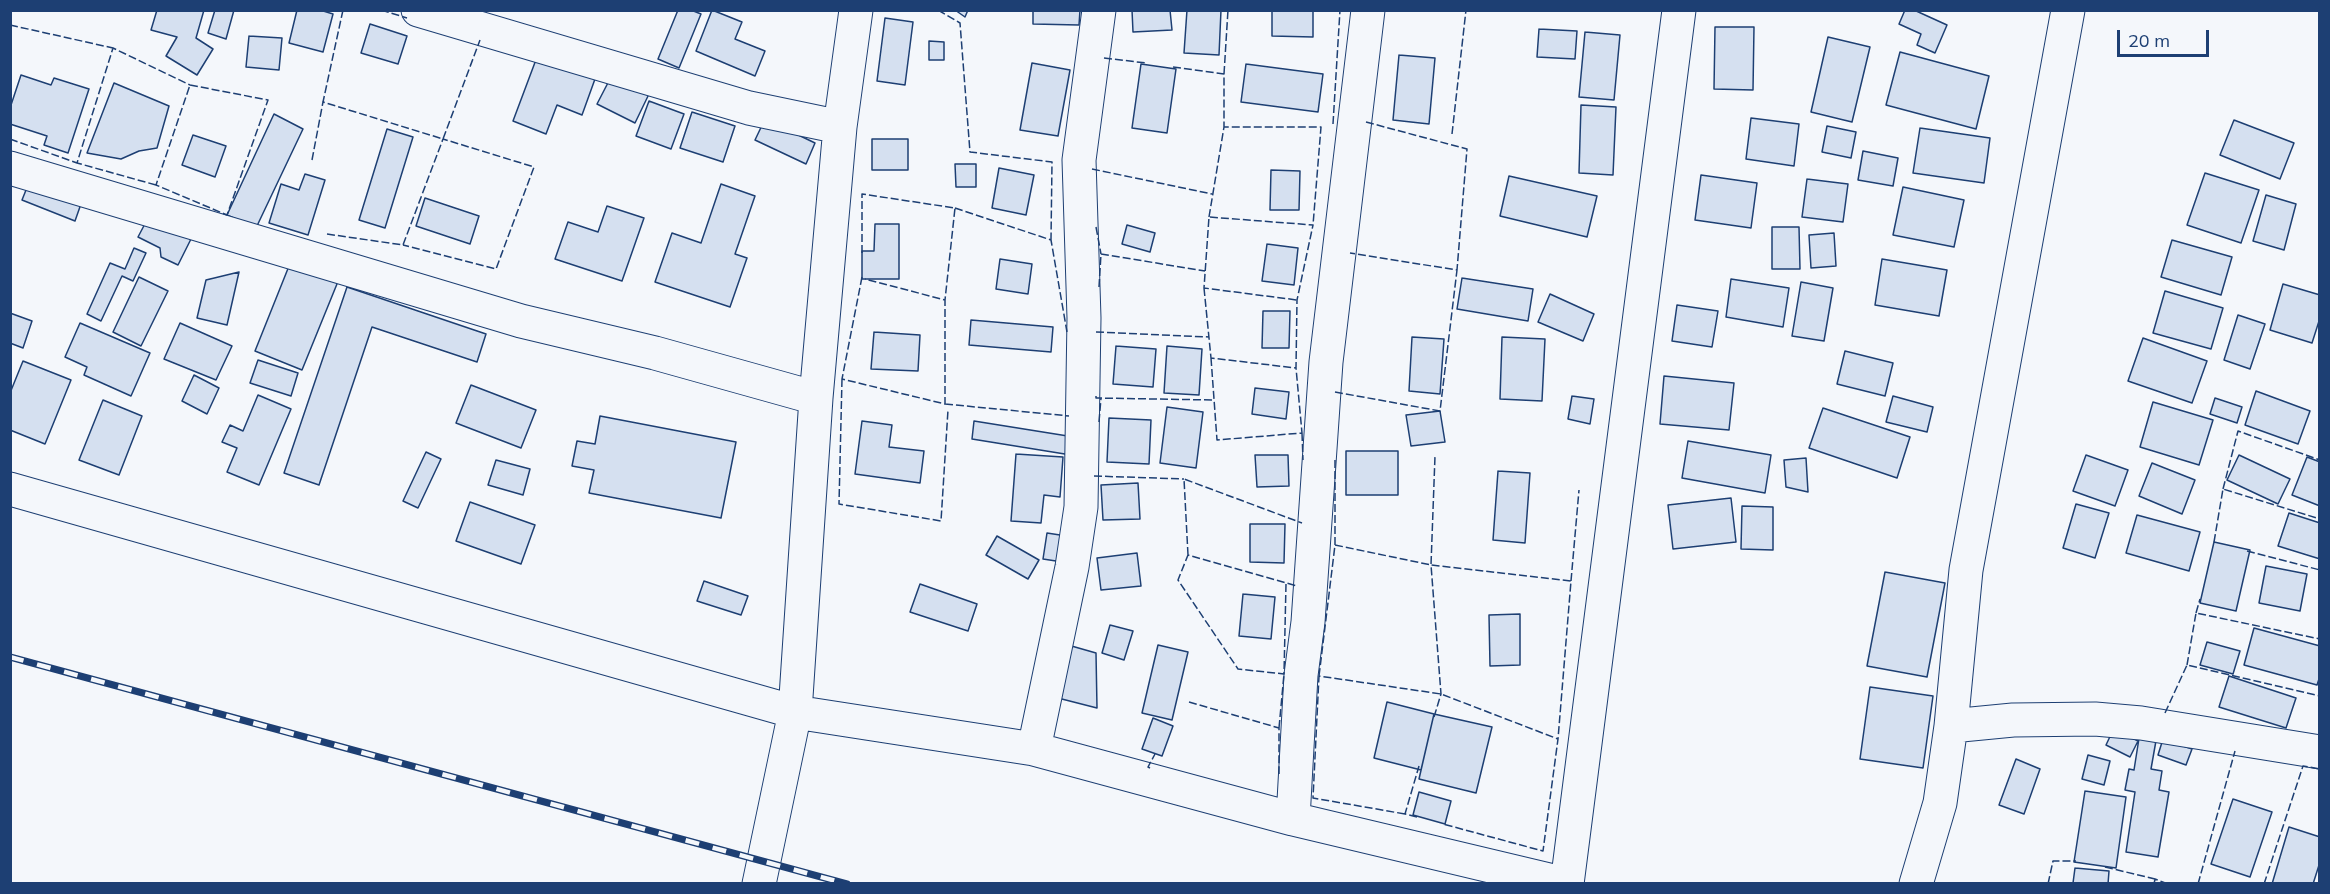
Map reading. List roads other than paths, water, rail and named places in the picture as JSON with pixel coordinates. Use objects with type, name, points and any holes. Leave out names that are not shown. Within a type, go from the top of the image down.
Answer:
[{"type":"street","points":[[418,10],[749,108],[840,127]]},
{"type":"street","points":[[759,884],[795,712],[816,398],[840,127],[856,10]]},
{"type":"street","points":[[1034,749],[1072,567],[1081,507],[1084,318],[1079,160],[1099,10]]},
{"type":"street","points":[[1293,819],[1301,675],[1308,622],[1326,362],[1368,10]]},
{"type":"street","points":[[10,489],[795,712],[1034,749],[1293,819],[1567,884],[1679,10]]},
{"type":"street","points":[[1916,884],[1940,803],[1951,726],[1966,570],[2068,10]]},
{"type":"street","points":[[10,168],[521,321],[666,356],[816,398]]},
{"type":"street","points":[[1951,726],[2013,720],[2095,719],[2141,723],[2319,752]]},
{"type":"railway","points":[[10,657],[847,884]]}]
